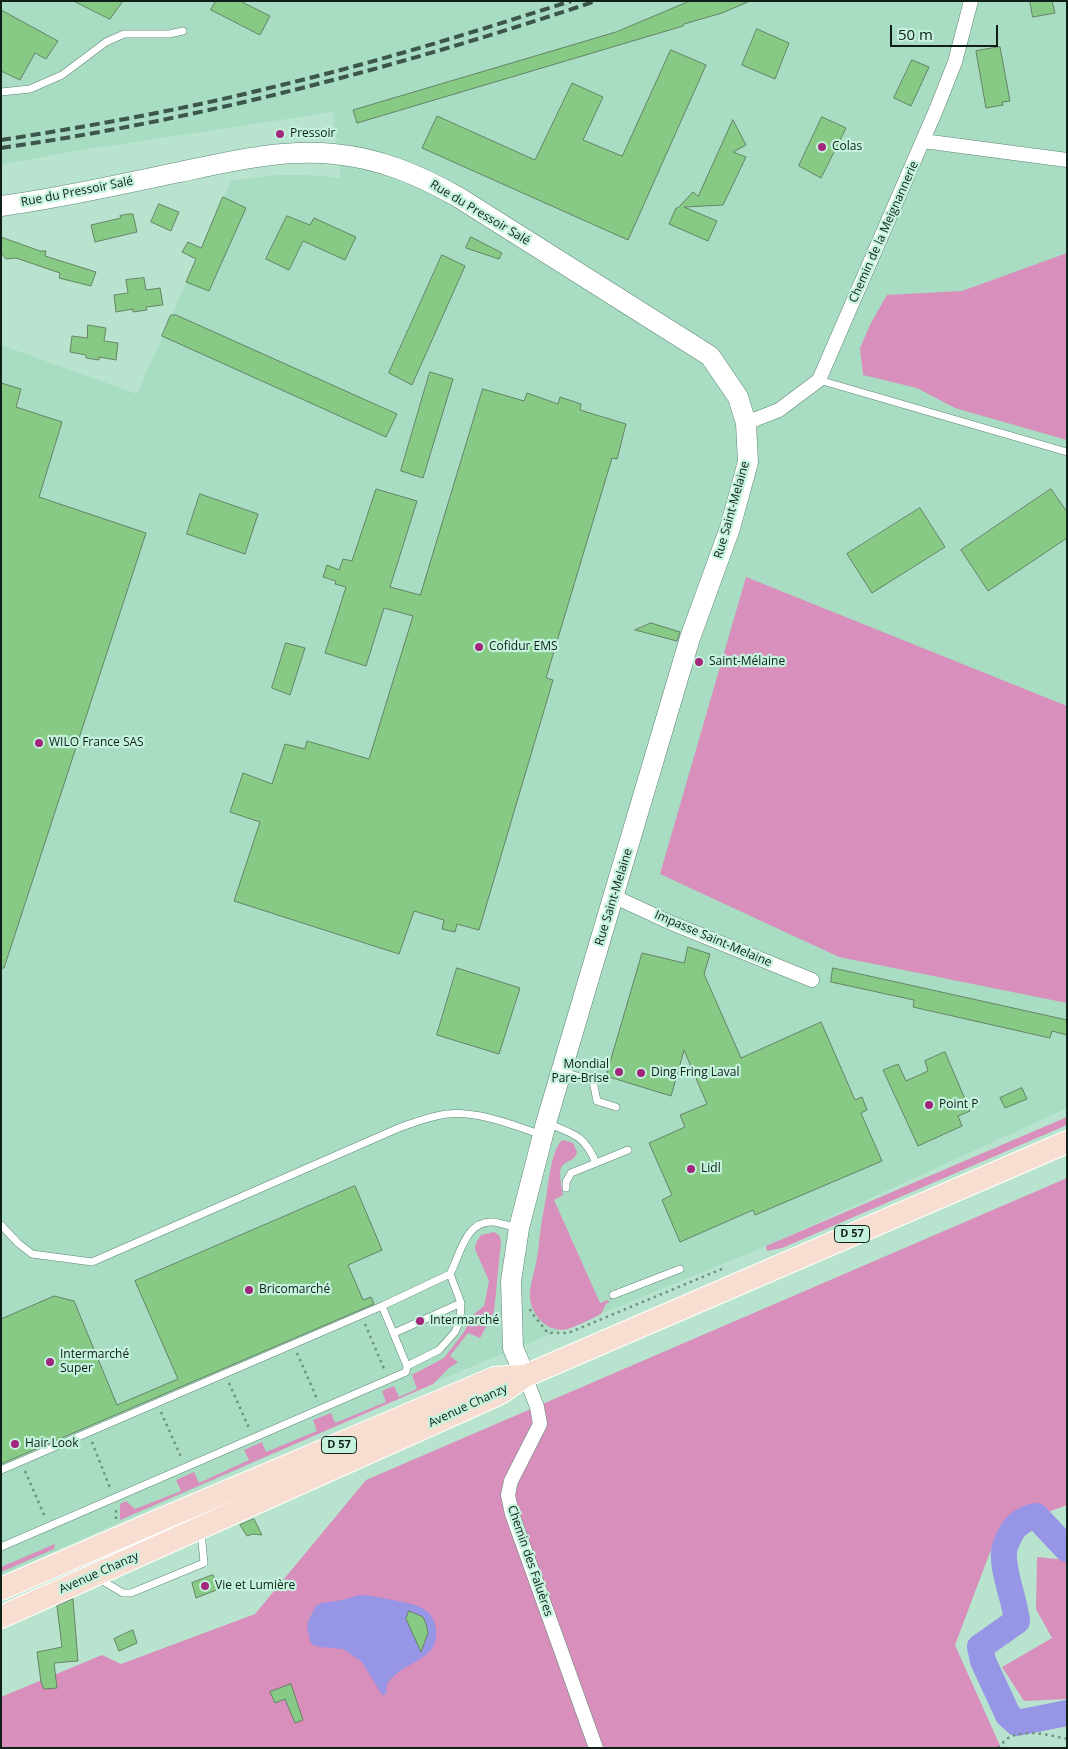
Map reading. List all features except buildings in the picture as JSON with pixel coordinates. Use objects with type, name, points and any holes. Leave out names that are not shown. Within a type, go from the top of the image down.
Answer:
[{"type":"main road","name":"Rue du Pressoir Salé","points":[[1,206],[51,199],[211,165],[287,152],[335,154],[396,167],[431,182],[458,197],[710,356],[738,397],[746,423]]},
{"type":"main road","name":"Rue Saint-Melaine","points":[[525,1376],[513,1348],[512,1281],[519,1228],[544,1129],[615,897],[690,638],[730,528],[748,462],[746,423]]},
{"type":"main road","name":"D 57","points":[[525,1376],[1061,1144]]},
{"type":"main road","name":"Avenue Chanzy","points":[[1,1617],[502,1392],[525,1376]]},
{"type":"main road","name":"Avenue Chanzy","points":[[1,1590],[155,1522],[495,1378],[525,1376]]},
{"type":"street","name":"Chemin de la Meignannerie","points":[[746,423],[779,410],[819,380],[923,141],[955,62],[971,1]]},
{"type":"street","points":[[923,141],[1067,160]]},
{"type":"street","name":"Impasse Saint-Melaine","points":[[615,897],[669,922],[812,980]]},
{"type":"street","name":"Chemin des Faluères","points":[[525,1376],[537,1407],[540,1424],[510,1481],[508,1495],[512,1514],[596,1748]]},
{"type":"lane","points":[[1,92],[30,89],[62,75],[106,42],[124,34],[169,34],[183,31]]},
{"type":"lane","points":[[819,380],[1067,452]]},
{"type":"lane","points":[[561,1072],[593,1081],[597,1101],[616,1107]]},
{"type":"lane","points":[[1,1225],[18,1243],[32,1254],[92,1262],[401,1127],[447,1114],[468,1115],[576,1136],[586,1143],[596,1163]]},
{"type":"lane","points":[[566,1188],[566,1182],[571,1173],[628,1150]]},
{"type":"lane","points":[[1,1470],[382,1306],[450,1274],[468,1234],[482,1224],[494,1222],[519,1228]]},
{"type":"lane","points":[[613,1295],[680,1269]]},
{"type":"lane","points":[[407,1366],[439,1350],[455,1332],[460,1320],[461,1302],[450,1274]]},
{"type":"lane","points":[[394,1334],[461,1302]]},
{"type":"lane","points":[[1,1547],[406,1372],[407,1366],[382,1306]]},
{"type":"lane","points":[[94,1575],[123,1593],[131,1593],[204,1563],[201,1528]]},
{"type":"path","points":[[530,1306],[531,1312],[548,1332],[568,1333],[732,1266]]},
{"type":"path","points":[[361,1315],[389,1379]]},
{"type":"path","points":[[294,1344],[321,1408]]},
{"type":"path","points":[[225,1374],[253,1438]]},
{"type":"path","points":[[157,1402],[185,1468]]},
{"type":"path","points":[[89,1432],[116,1504],[116,1520]]},
{"type":"path","points":[[21,1461],[49,1526]]},
{"type":"path","points":[[998,1748],[1011,1737],[1025,1734],[1049,1735],[1067,1739]]},
{"type":"shaded area","points":[[1,1],[1067,1],[1067,1108],[766,1246],[456,1373],[1,1575],[1,345],[137,394],[231,181],[277,175],[341,178],[333,112],[75,151],[1,165]]},
{"type":"shaded area","points":[[1067,253],[1067,440],[955,408],[917,388],[863,375],[860,348],[871,323],[887,295],[962,291]]},
{"type":"shaded area","points":[[746,577],[1067,706],[1067,1003],[839,957],[660,874]]},
{"type":"shaded area","points":[[1067,1117],[1067,1125],[782,1248],[767,1251],[766,1246]]},
{"type":"shaded area","points":[[563,1140],[573,1143],[577,1152],[573,1159],[561,1168],[560,1176],[563,1195],[554,1200],[600,1303],[608,1300],[609,1302],[601,1314],[563,1330],[552,1328],[542,1322],[532,1306],[530,1291],[538,1254],[552,1164],[556,1149]]},
{"type":"shaded area","points":[[1067,1178],[1067,1505],[998,1531],[955,1645],[1001,1748],[1,1748],[1,1697],[102,1655],[121,1664],[255,1614],[366,1480]]},
{"type":"shaded area","points":[[494,1232],[499,1235],[501,1241],[494,1312],[480,1338],[468,1333],[450,1356],[458,1362],[433,1384],[120,1520],[120,1504],[126,1501],[135,1509],[181,1491],[176,1480],[194,1472],[199,1483],[249,1460],[244,1450],[262,1442],[266,1452],[317,1431],[313,1420],[331,1413],[335,1423],[386,1402],[382,1391],[394,1386],[399,1397],[417,1389],[412,1375],[444,1358],[464,1332],[473,1315],[484,1306],[489,1281],[475,1249],[481,1235]]},
{"type":"shaded area","points":[[55,1544],[54,1549],[1,1572],[1,1567]]},
{"type":"shaded area","points":[[1037,1557],[1067,1560],[1067,1699],[1024,1701],[1002,1667],[1052,1638],[1036,1609]]},
{"type":"shaded area","points":[[359,1595],[414,1605],[427,1611],[434,1622],[436,1636],[433,1647],[424,1656],[392,1678],[387,1684],[386,1694],[382,1695],[362,1662],[343,1649],[320,1647],[313,1645],[310,1641],[307,1627],[308,1621],[316,1606],[321,1603],[343,1600]]},
{"type":"waterway","points":[[1067,1549],[1036,1516],[1028,1518],[1016,1526],[1006,1544],[1004,1559],[1017,1621],[980,1647],[983,1661],[1008,1715],[1017,1723],[1067,1713]]},
{"type":"railway","points":[[1,140],[136,117],[269,88],[421,48],[571,1]]},
{"type":"railway","points":[[1,148],[152,122],[302,88],[450,47],[596,1]]},
{"type":"place","name":"Pressoir","points":[[280,134]]},
{"type":"place","name":"Colas","points":[[822,147]]},
{"type":"place","name":"Cofidur EMS","points":[[479,647]]},
{"type":"place","name":"Saint-Mélaine","points":[[699,662]]},
{"type":"place","name":"WILO France SAS","points":[[39,743]]},
{"type":"place","name":"Mondial Pare-Brise","points":[[619,1072]]},
{"type":"place","name":"Ding Fring Laval","points":[[641,1073]]},
{"type":"place","name":"Point P","points":[[929,1105]]},
{"type":"place","name":"Lidl","points":[[691,1169]]},
{"type":"place","name":"Bricomarché","points":[[249,1290]]},
{"type":"place","name":"Intermarché","points":[[420,1321]]},
{"type":"place","name":"Intermarché Super","points":[[50,1362]]},
{"type":"place","name":"Hair Look","points":[[15,1444]]},
{"type":"place","name":"Vie et Lumière","points":[[205,1586]]}]
